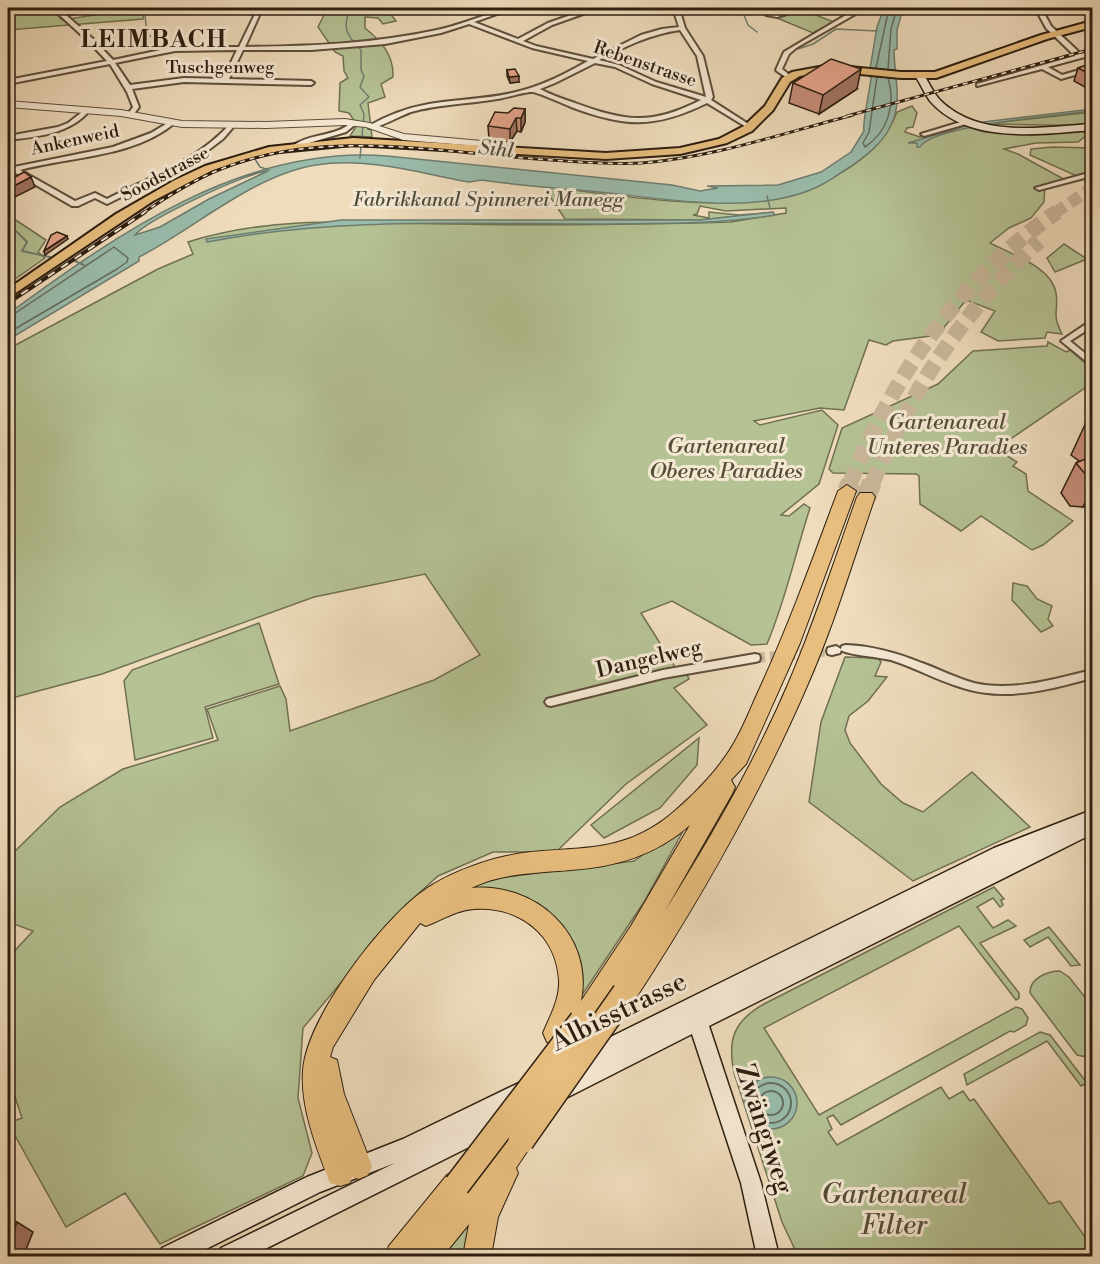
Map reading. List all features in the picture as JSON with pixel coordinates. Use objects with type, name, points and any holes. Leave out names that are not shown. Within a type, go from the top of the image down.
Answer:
[{"type":"highway","points":[[399,1257],[530,1092],[582,1022],[694,841],[743,748],[856,494],[798,683],[760,765],[707,862],[625,993],[512,1153],[425,1257]]},
{"type":"highway","points":[[351,1178],[318,1099],[317,1059],[335,1017],[392,933],[434,897],[479,874],[515,865],[596,859],[624,852],[656,838],[692,811],[743,748]]},
{"type":"highway","points":[[351,1178],[329,1088],[330,1055],[340,1030],[382,965],[404,936],[427,914],[456,901],[488,897],[517,903],[543,920],[561,943],[570,975],[566,1009],[530,1092]]},
{"type":"highway","points":[[477,1257],[489,1204],[512,1153]]},
{"type":"main road","points":[[789,77],[813,69],[865,71],[921,77],[942,74],[1056,34],[1092,24]]},
{"type":"main road","name":"Soodstrasse","points":[[8,294],[181,181],[227,161],[297,145],[364,141],[644,156],[687,150],[725,141],[750,127],[770,108],[782,82],[789,77]]},
{"type":"main road","points":[[921,77],[947,112],[969,125],[997,129],[1092,127]]},
{"type":"main road","name":"Albisstrasse","points":[[229,1257],[351,1178],[445,1130],[695,1014],[999,855],[1092,817]]},
{"type":"main road","name":"Albisstrasse","points":[[170,1257],[240,1220],[351,1178],[1092,826]]},
{"type":"main road","name":"Zwängiweg","points":[[695,1014],[759,1209],[768,1257]]},
{"type":"street","points":[[55,8],[111,62],[130,87],[136,107],[131,114]]},
{"type":"street","points":[[200,8],[260,10],[225,81]]},
{"type":"street","points":[[8,82],[168,50],[341,47],[381,43],[471,23],[512,8]]},
{"type":"street","points":[[518,41],[550,24],[595,8]]},
{"type":"street","points":[[534,89],[608,118],[627,122],[666,119],[707,100],[710,97],[700,56],[682,28],[676,8]]},
{"type":"street","points":[[770,15],[803,8]]},
{"type":"street","points":[[834,8],[852,15]]},
{"type":"street","points":[[789,77],[779,70],[789,51],[863,8]]},
{"type":"street","points":[[1034,8],[1076,57],[1092,69]]},
{"type":"street","name":"Rebenstrasse","points":[[471,23],[518,41],[591,60],[707,100],[750,127]]},
{"type":"street","points":[[297,145],[311,138],[363,125],[412,108],[534,89],[566,76],[591,60],[633,42],[682,28]]},
{"type":"street","points":[[979,85],[1092,53]]},
{"type":"street","points":[[1043,67],[1061,77],[1092,69]]},
{"type":"street","points":[[1061,77],[1059,81],[1064,86]]},
{"type":"street","name":"Tuschgenweg","points":[[130,87],[170,81],[311,83]]},
{"type":"street","points":[[8,104],[131,114],[173,122],[232,125],[363,125],[403,137],[493,145],[504,150]]},
{"type":"street","points":[[8,138],[69,126],[79,120],[86,111]]},
{"type":"street","name":"Ankenweid","points":[[11,169],[120,148],[151,135],[173,122]]},
{"type":"street","points":[[11,169],[75,204],[95,195],[107,202],[191,159],[222,138],[232,125]]},
{"type":"street","points":[[924,134],[969,125]]},
{"type":"street","points":[[1039,188],[1092,174]]},
{"type":"street","points":[[1092,324],[1065,341],[1092,363]]},
{"type":"street","points":[[838,650],[870,650],[896,656],[974,687],[1000,690],[1092,674]]},
{"type":"street","name":"Dangelweg","points":[[551,702],[663,674],[755,658]]},
{"type":"green space","points":[[8,8],[51,8],[62,20],[101,14],[97,8],[145,8],[143,19],[8,30]]},
{"type":"green space","points":[[57,8],[97,8],[69,16]]},
{"type":"green space","points":[[205,8],[386,8],[396,21],[383,24],[378,18],[365,17],[365,28],[385,49],[393,69],[393,77],[381,84],[385,97],[368,103],[372,137],[350,136],[357,125],[349,113],[339,111],[340,83],[348,78],[344,71],[343,56],[335,52],[318,27],[324,15],[319,10]]},
{"type":"green space","points":[[803,10],[834,22],[813,33],[777,18]]},
{"type":"green space","name":"Gartenareal Oberes Paradies","points":[[912,106],[917,113],[913,127],[907,128],[905,132],[920,137],[961,125],[984,132],[1078,129],[1087,135],[1078,142],[1036,143],[1004,149],[1018,154],[1067,181],[1045,185],[1044,202],[1031,218],[1009,228],[990,243],[1029,262],[1047,276],[1056,293],[1056,317],[1062,334],[1047,332],[1045,338],[998,341],[981,332],[995,311],[966,300],[938,335],[893,341],[886,345],[869,340],[844,410],[820,408],[754,421],[760,425],[822,410],[838,425],[819,484],[781,515],[789,516],[804,504],[810,508],[767,644],[751,645],[672,601],[641,613],[675,667],[686,672],[689,679],[674,688],[707,725],[626,784],[556,852],[493,852],[438,876],[406,905],[303,1028],[298,1098],[312,1153],[303,1176],[160,1244],[125,1193],[66,1227],[8,1123],[22,1118],[8,1076],[8,958],[33,931],[14,924],[8,929],[8,858],[60,807],[123,769],[218,740],[207,709],[280,686],[286,699],[290,731],[434,680],[480,655],[425,574],[314,597],[102,674],[8,699],[8,349],[158,269],[193,254],[188,242],[255,227],[322,222],[518,225],[696,223],[731,222],[786,213],[786,208],[726,211],[700,206],[697,214],[693,215],[709,218],[709,212],[739,215],[766,213],[700,220],[565,219],[547,192],[551,187],[638,198],[704,203],[764,201],[789,196],[819,185],[855,163],[883,138],[897,112]]},
{"type":"green space","points":[[1092,112],[1092,126],[993,124],[1002,122]]},
{"type":"green space","points":[[1092,148],[1092,173],[1081,178],[1030,155],[1031,149]]},
{"type":"green space","points":[[8,215],[46,240],[38,252],[45,258],[8,284]]},
{"type":"green space","points":[[1064,244],[1087,259],[1055,272],[1047,258]]},
{"type":"green space","name":"Gartenareal Unteres Paradies","points":[[1048,342],[1066,352],[1070,350],[1092,369],[1092,383],[996,449],[1017,462],[1013,466],[1026,474],[1028,491],[1073,521],[1043,545],[1032,550],[981,516],[961,531],[920,504],[919,476],[916,474],[833,473],[829,469],[842,428],[938,384],[973,351],[1047,346]]},
{"type":"green space","points":[[1013,583],[1027,586],[1037,599],[1052,606],[1048,619],[1053,626],[1041,632],[1012,600]]},
{"type":"green space","points":[[259,623],[279,684],[205,707],[213,738],[135,760],[124,681],[132,670]]},
{"type":"green space","points":[[845,657],[878,658],[881,662],[875,676],[887,677],[868,701],[849,716],[845,730],[850,743],[881,784],[903,803],[923,812],[972,772],[1030,827],[913,881],[809,802],[821,722]]},
{"type":"green space","points":[[699,738],[697,765],[660,808],[604,838],[591,825]]},
{"type":"green space","points":[[682,833],[644,902],[572,1010],[547,913],[450,896],[473,881],[634,861],[668,837]]},
{"type":"green space","name":"Gartenareal Filter","points":[[994,887],[1004,899],[1001,900],[1003,905],[1000,907],[993,898],[977,907],[993,928],[1008,920],[1016,926],[980,943],[1019,993],[1019,998],[1016,1000],[959,926],[764,1028],[819,1115],[1016,1007],[1022,1009],[1028,1018],[1026,1025],[1014,1032],[1010,1031],[841,1125],[833,1115],[827,1118],[832,1129],[828,1132],[837,1145],[941,1087],[949,1099],[963,1091],[970,1101],[974,1099],[1049,1204],[1060,1201],[1092,1247],[1092,1256],[798,1256],[782,1222],[734,1073],[732,1050],[739,1024],[764,1004]]},
{"type":"green space","points":[[1049,927],[1080,965],[1071,966],[1048,937],[1030,947],[1024,940]]},
{"type":"green space","points":[[1060,971],[1069,977],[1092,1006],[1092,1058],[1077,1055],[1030,993],[1032,984],[1040,977],[1050,972]]},
{"type":"green space","points":[[1040,1032],[1050,1035],[1087,1083],[1081,1086],[1047,1041],[967,1085],[964,1074]]},
{"type":"green space","points":[[477,1213],[470,1256],[442,1256]]},
{"type":"water","name":"Sihl","points":[[884,8],[903,8],[897,30],[897,49],[894,50],[897,107],[888,132],[874,149],[850,167],[827,182],[799,194],[772,200],[713,203],[482,180],[469,182],[374,164],[316,165],[270,180],[224,204],[139,257],[139,261],[8,340],[8,314],[94,253],[186,200],[234,180],[283,165],[334,156],[387,156],[672,185],[700,191],[718,188],[707,186],[778,185],[821,172],[851,152],[864,131],[871,78],[869,75],[877,27]],"holes":[[[268,171],[209,199],[160,227],[135,235],[158,218],[199,197],[241,179]]]},
{"type":"water","points":[[1092,109],[1092,111],[972,127],[930,139],[920,147],[917,147],[917,143],[908,143],[975,123]]},
{"type":"water","points":[[773,212],[775,215],[709,222],[352,225],[255,234],[207,242],[206,239],[341,220],[700,220]]},
{"type":"water","points":[[771,1077],[781,1079],[789,1085],[795,1093],[797,1103],[795,1113],[789,1121],[781,1127],[771,1129],[761,1127],[753,1121],[747,1113],[745,1103],[747,1093],[753,1085],[761,1079]]},
{"type":"building","points":[[831,59],[861,69],[823,95],[793,83]]},
{"type":"building","points":[[1092,63],[1092,75],[1078,68]]},
{"type":"building","points":[[515,69],[519,76],[509,77],[507,70]]},
{"type":"building","points":[[514,108],[525,109],[521,118],[516,118],[510,129],[488,126],[495,112],[508,113]]},
{"type":"building","points":[[24,172],[31,177],[8,189],[8,181]]},
{"type":"building","points":[[57,232],[67,236],[44,251],[51,235]]},
{"type":"building","points":[[1092,416],[1092,430],[1085,424],[1091,421],[1088,418]]},
{"type":"building","points":[[1092,456],[1092,476],[1086,475],[1076,463]]},
{"type":"building","points":[[8,1220],[17,1222],[8,1244]]},
{"type":"waterway","points":[[144,8],[147,32],[161,48]]},
{"type":"waterway","points":[[351,8],[346,21],[347,31],[361,50],[361,70],[364,76],[360,87],[369,97],[360,105],[364,114],[360,158]]},
{"type":"waterway","points":[[741,8],[748,25],[757,32]]},
{"type":"waterway","points":[[798,49],[813,44],[836,29],[877,31]]},
{"type":"waterway","points":[[255,159],[260,167],[269,170]]},
{"type":"waterway","name":"Fabrikkanal Spinnerei Manegg","points":[[767,196],[770,208]]},
{"type":"waterway","points":[[8,223],[27,242],[22,251],[50,257]]},
{"type":"waterway","points":[[75,261],[84,265]]},
{"type":"tunnel","points":[[1055,213],[1092,188]]},
{"type":"tunnel","points":[[850,484],[887,406],[933,332],[960,298],[990,267],[1022,238],[1057,212]]},
{"type":"tunnel","points":[[872,484],[905,415],[942,353],[986,296],[1039,241]]},
{"type":"tunnel","points":[[847,491],[851,482]]},
{"type":"tunnel","points":[[866,497],[872,482]]},
{"type":"tunnel","points":[[755,658],[832,651]]},
{"type":"railway","points":[[847,116],[1092,49]]},
{"type":"railway","points":[[143,213],[181,189],[221,169],[259,157],[298,149],[377,146],[575,162],[641,163],[721,150],[853,115]]},
{"type":"railway","points":[[8,303],[145,212]]},
{"type":"district","name":"LEIMBACH","points":[[154,40]]}]
